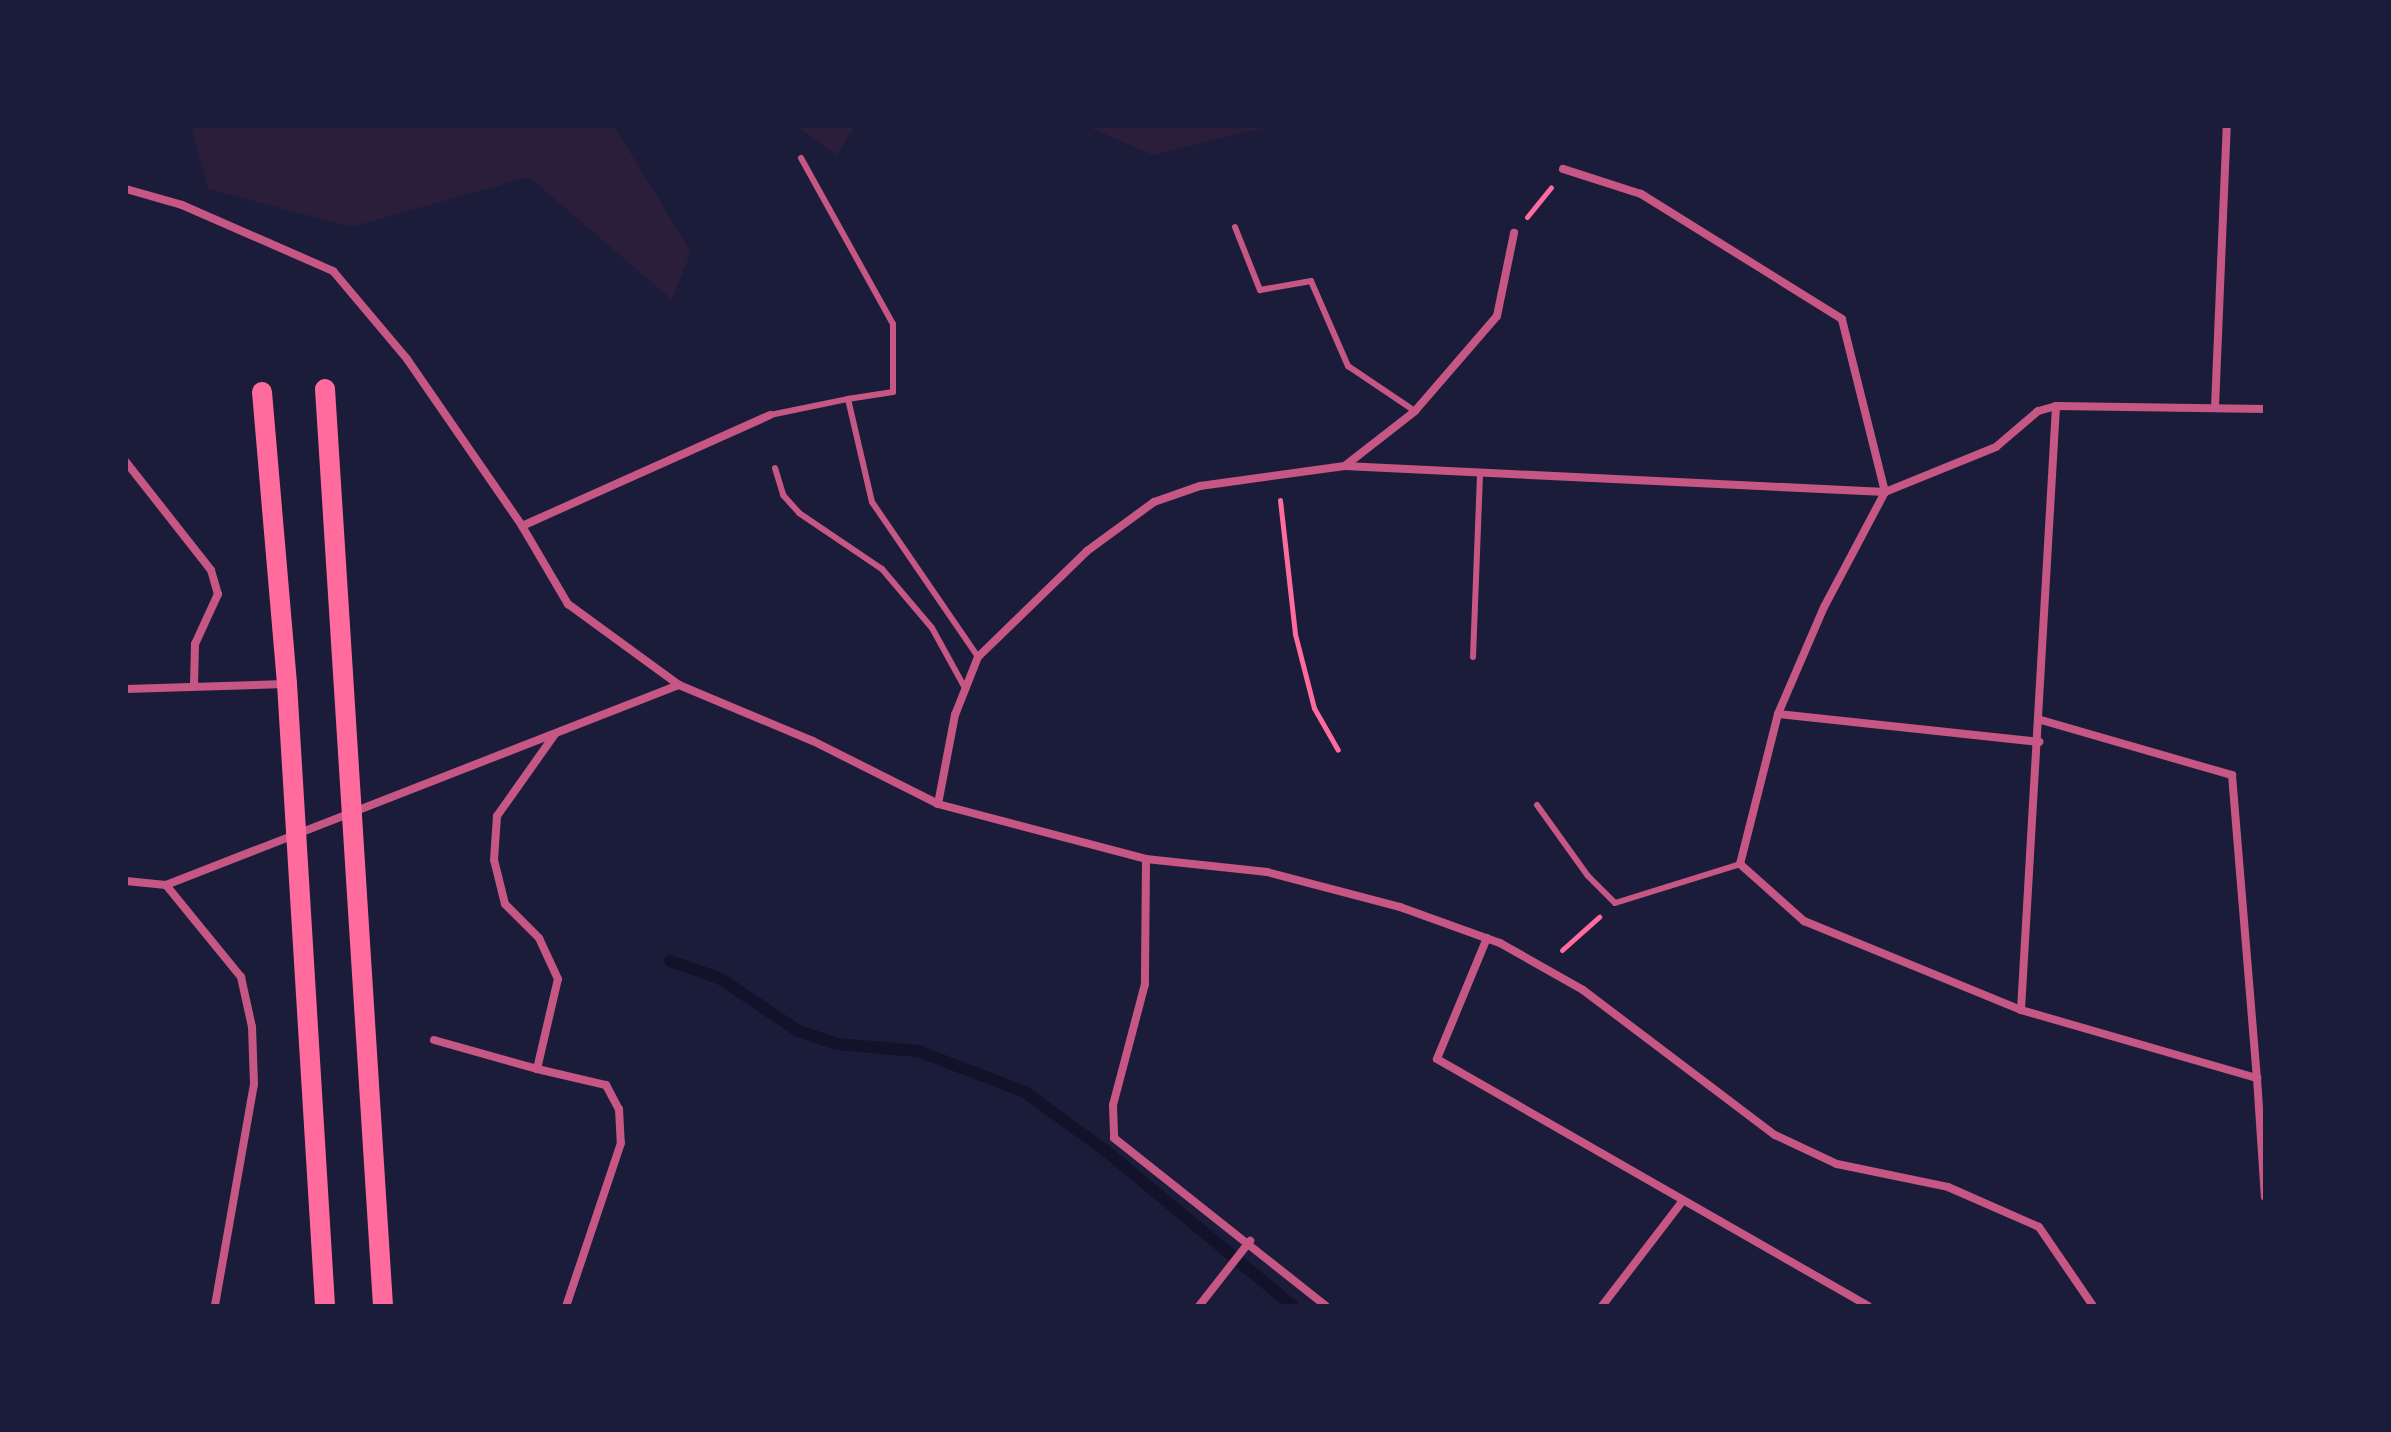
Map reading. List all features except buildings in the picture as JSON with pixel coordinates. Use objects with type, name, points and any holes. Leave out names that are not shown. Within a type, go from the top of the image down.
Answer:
[{"type":"main road","points":[[325,389],[383,1306]]},
{"type":"main road","points":[[262,392],[287,684],[325,1306]]},
{"type":"street","points":[[2215,407],[2227,126]]},
{"type":"street","points":[[1563,169],[1641,194],[1842,319],[1885,492],[1824,607],[1778,714],[1740,864],[1804,921],[2021,1010],[2257,1078]]},
{"type":"street","points":[[126,189],[182,205],[333,271],[407,359],[522,526],[568,604],[679,685],[813,741],[938,804],[1146,859],[1267,872],[1400,907],[1487,938],[1583,990],[1775,1135],[1837,1164],[1948,1187],[2039,1227],[2093,1306]]},
{"type":"street","points":[[1345,466],[1415,411],[1497,316],[1514,233]]},
{"type":"street","points":[[2021,1010],[2040,742],[2056,406]]},
{"type":"street","points":[[938,804],[965,688],[978,657],[1087,551],[1154,502],[1200,486],[1345,466],[1885,492],[1996,447],[2038,411],[2056,406],[2265,409]]},
{"type":"street","points":[[522,526],[770,415]]},
{"type":"street","points":[[126,462],[211,570],[218,594],[195,644],[194,685]]},
{"type":"street","points":[[126,689],[287,684]]},
{"type":"street","points":[[126,881],[166,885],[679,685]]},
{"type":"street","points":[[1778,714],[2040,742]]},
{"type":"street","points":[[2041,720],[2232,775],[2265,1197]]},
{"type":"street","points":[[537,1069],[558,979],[539,938],[505,904],[494,860],[497,816],[557,731]]},
{"type":"street","points":[[1146,859],[1145,984],[1113,1105],[1114,1138],[1250,1241],[1326,1306]]},
{"type":"street","points":[[166,885],[241,977],[252,1027],[254,1084],[215,1306]]},
{"type":"street","points":[[1487,938],[1437,1059],[1681,1203],[1868,1306]]},
{"type":"street","points":[[434,1040],[606,1085],[619,1109],[621,1143],[566,1306]]},
{"type":"street","points":[[1602,1306],[1681,1203]]},
{"type":"street","points":[[1199,1306],[1250,1241]]},
{"type":"lane","points":[[770,415],[893,392],[893,324],[801,158]]},
{"type":"lane","points":[[1235,227],[1260,290],[1311,281],[1348,366],[1415,411]]},
{"type":"lane","points":[[848,399],[872,502],[978,657]]},
{"type":"lane","points":[[775,468],[783,495],[799,513],[882,569],[932,628],[965,688]]},
{"type":"lane","points":[[1473,657],[1480,472]]},
{"type":"lane","points":[[1537,805],[1588,876],[1615,903],[1740,864]]},
{"type":"path","points":[[1514,233],[1563,169]]},
{"type":"path","points":[[1277,475],[1295,634],[1314,708],[1338,750]]},
{"type":"path","points":[[1542,967],[1615,903]]},
{"type":"shaded area","points":[[191,126],[614,126],[691,252],[672,300],[529,177],[351,227],[208,189]]},
{"type":"shaded area","points":[[797,126],[855,126],[836,155]]},
{"type":"shaded area","points":[[1086,126],[1272,126],[1153,155]]},
{"type":"waterway","points":[[670,961],[721,979],[798,1031],[837,1044],[918,1051],[1025,1092],[1106,1151],[1293,1306]]}]
